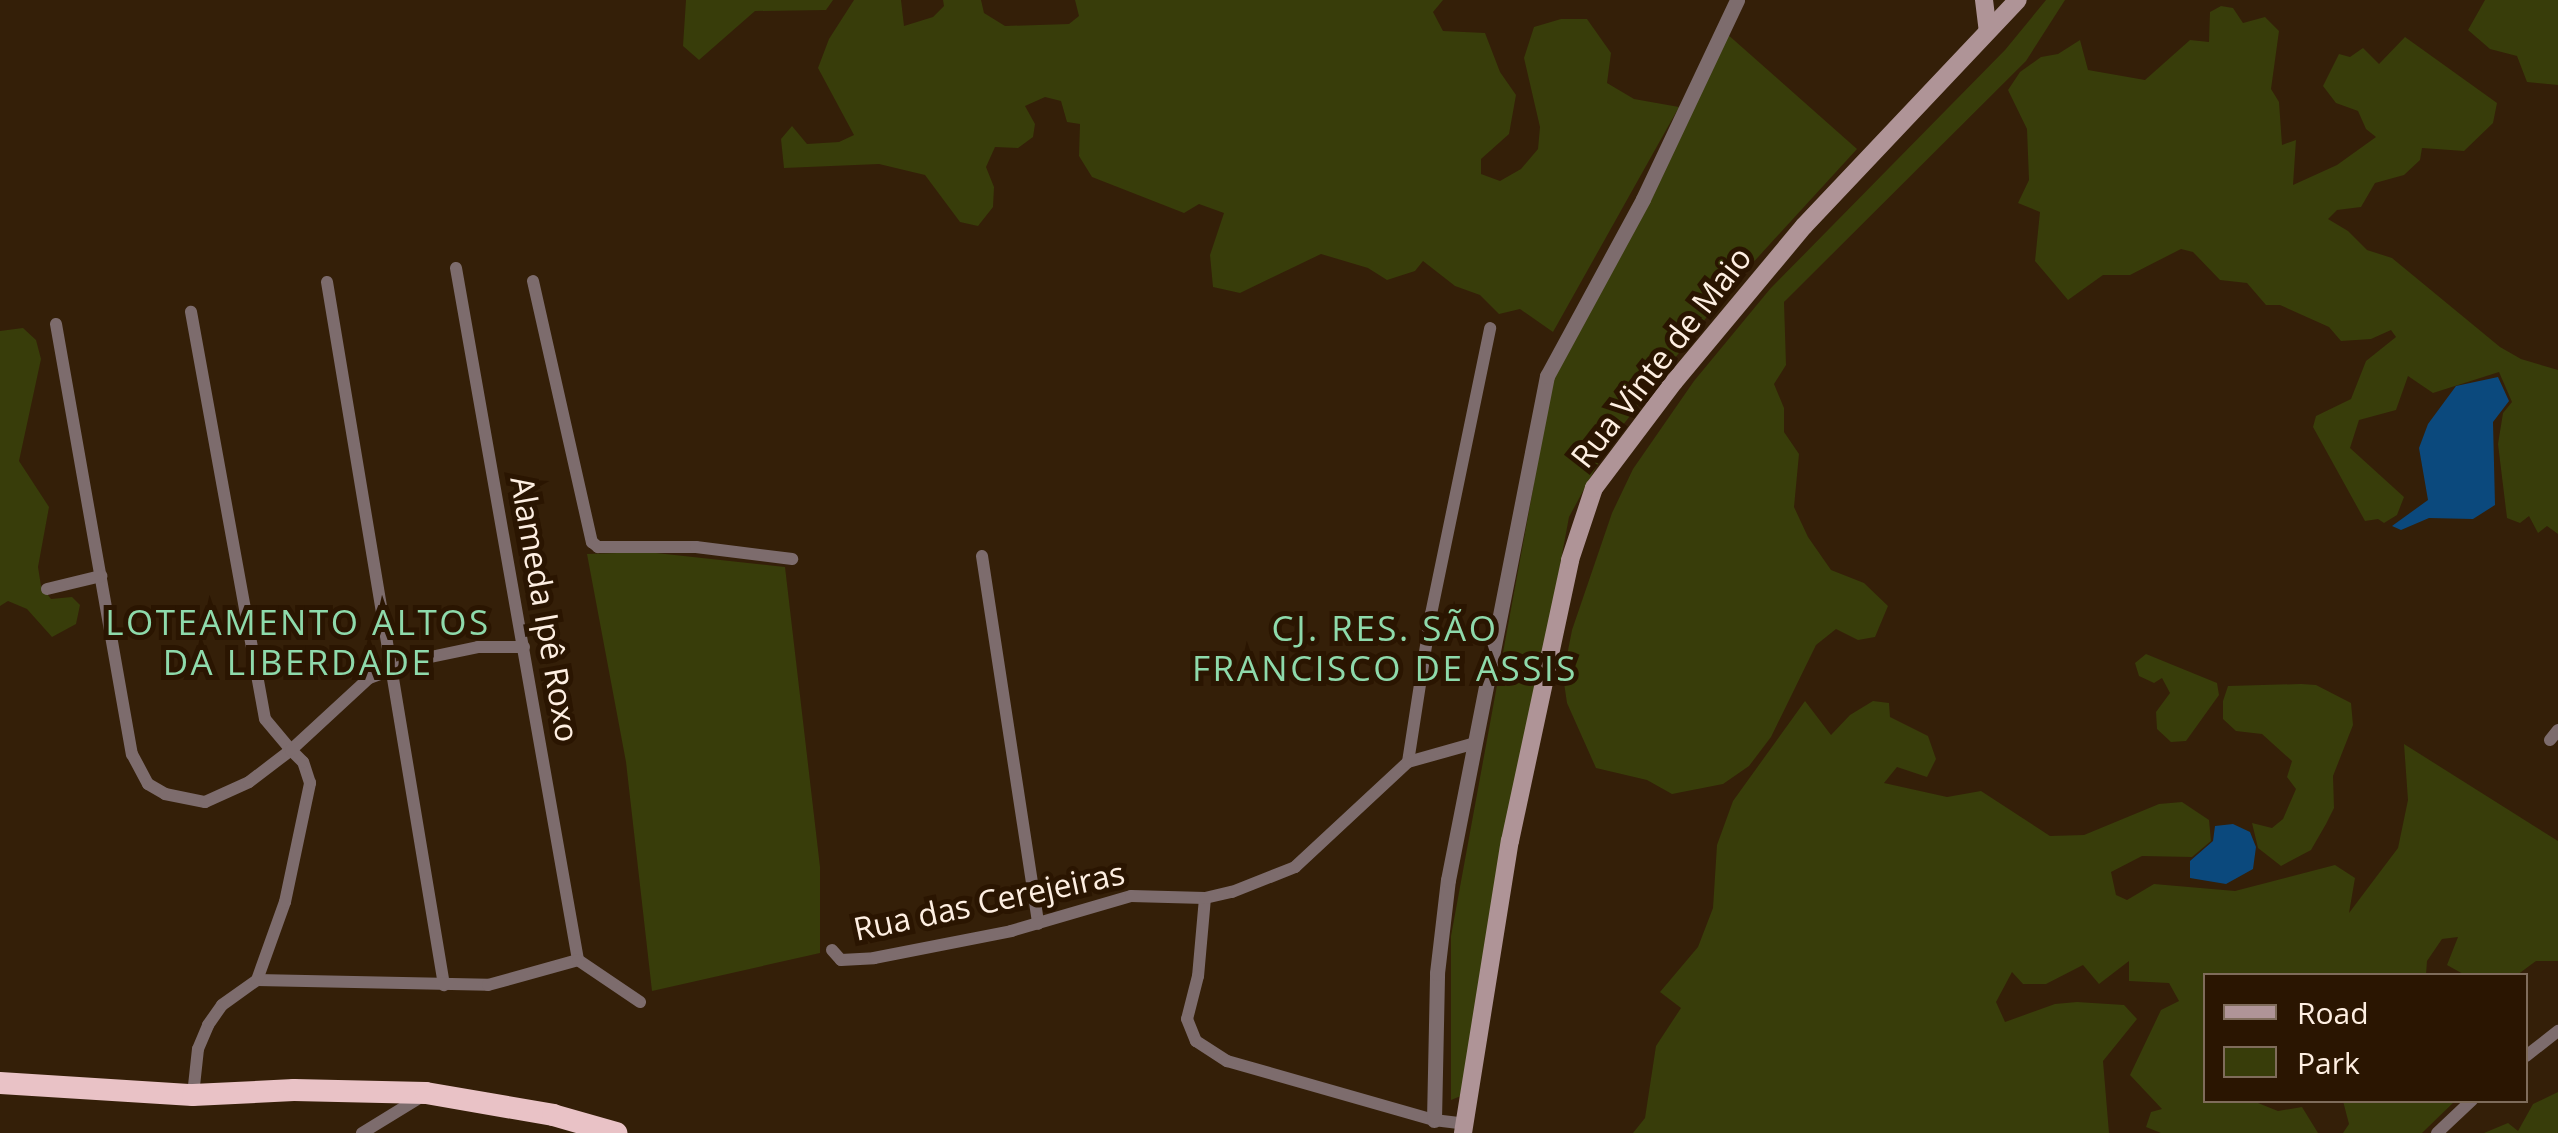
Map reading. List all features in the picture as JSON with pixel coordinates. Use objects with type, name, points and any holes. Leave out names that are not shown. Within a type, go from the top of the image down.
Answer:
[{"type":"highway","points":[[0,1083],[193,1095],[294,1090],[426,1093],[553,1115],[616,1133]]},
{"type":"main road","points":[[1984,0],[1988,31]]},
{"type":"main road","name":"Rua Vinte de Maio","points":[[1464,1128],[1510,841],[1570,560],[1594,488],[1674,382],[1804,226],[2018,0]]},
{"type":"street","points":[[1434,1120],[1439,947],[1472,744],[1547,376],[1642,199],[1737,0]]},
{"type":"street","name":"Alameda Ipê Roxo","points":[[456,268],[578,960]]},
{"type":"street","points":[[533,281],[592,542],[598,547],[696,547],[792,560]]},
{"type":"street","points":[[327,282],[444,985]]},
{"type":"street","points":[[191,312],[265,718],[302,762],[310,783],[286,902],[257,980],[222,1006],[208,1025],[198,1050],[193,1095]]},
{"type":"street","points":[[56,324],[132,754],[148,784],[166,794],[205,802],[248,782],[291,750],[370,678],[393,668],[478,647],[524,646]]},
{"type":"street","points":[[1408,762],[1431,614],[1490,328]]},
{"type":"street","points":[[982,556],[1038,924]]},
{"type":"street","points":[[47,589],[101,576]]},
{"type":"street","name":"Rua das Cerejeiras","points":[[832,950],[841,960],[874,958],[1038,924],[1132,896],[1205,898],[1294,866],[1408,762],[1472,744]]},
{"type":"street","points":[[1205,898],[1198,976],[1188,1019],[1196,1041],[1228,1061],[1464,1128]]},
{"type":"street","points":[[257,980],[488,984],[578,960],[640,1002]]},
{"type":"street","points":[[2528,1054],[2558,1031]]},
{"type":"street","points":[[362,1133],[426,1093]]},
{"type":"street","points":[[2437,1133],[2469,1103]]},
{"type":"green space","points":[[686,0],[833,0],[826,10],[755,11],[699,60],[683,46]]},
{"type":"green space","points":[[854,0],[901,0],[904,26],[933,17],[944,6],[943,0],[981,0],[984,13],[1005,26],[1069,24],[1079,16],[1075,0],[1443,0],[1433,12],[1443,31],[1485,33],[1500,72],[1516,95],[1509,134],[1481,159],[1481,174],[1500,181],[1521,169],[1538,149],[1540,127],[1524,58],[1534,27],[1561,19],[1587,19],[1611,53],[1607,83],[1634,99],[1679,107],[1553,332],[1520,309],[1499,314],[1480,295],[1455,286],[1423,261],[1415,271],[1387,280],[1368,268],[1321,254],[1240,293],[1213,287],[1210,255],[1224,213],[1199,204],[1184,213],[1092,177],[1079,156],[1080,124],[1067,122],[1061,101],[1045,97],[1025,106],[1035,124],[1033,137],[1018,148],[995,147],[986,167],[994,187],[993,207],[978,226],[960,222],[925,175],[879,164],[784,168],[781,139],[792,126],[807,144],[839,142],[854,135],[818,68],[829,39]]},
{"type":"green space","points":[[2046,0],[2065,0],[2026,61],[1784,302],[1786,365],[1774,384],[1784,408],[1784,432],[1799,454],[1794,507],[1808,537],[1831,570],[1864,583],[1888,606],[1875,637],[1858,640],[1836,629],[1816,645],[1771,737],[1749,766],[1723,784],[1672,794],[1647,780],[1596,768],[1567,703],[1563,676],[1572,630],[1612,513],[1633,469],[1694,381],[1770,289],[2005,50]]},
{"type":"green space","points":[[2485,0],[2558,0],[2558,85],[2527,82],[2517,56],[2490,49],[2468,30]]},
{"type":"green space","points":[[2221,6],[2233,8],[2243,23],[2265,17],[2279,31],[2271,89],[2279,102],[2282,145],[2296,140],[2293,185],[2337,165],[2376,137],[2366,129],[2358,111],[2336,103],[2323,86],[2339,54],[2350,57],[2363,48],[2379,64],[2405,37],[2497,103],[2493,123],[2464,151],[2422,148],[2420,160],[2404,175],[2375,183],[2361,207],[2337,210],[2328,219],[2348,231],[2367,250],[2392,258],[2500,347],[2521,359],[2558,370],[2558,534],[2547,526],[2538,533],[2529,516],[2520,523],[2507,518],[2498,444],[2503,413],[2512,402],[2499,372],[2433,393],[2408,376],[2396,410],[2359,420],[2350,448],[2404,497],[2397,515],[2384,523],[2378,519],[2365,521],[2313,427],[2316,416],[2351,399],[2366,361],[2396,337],[2391,330],[2371,339],[2341,341],[2329,327],[2280,305],[2266,305],[2247,283],[2220,280],[2193,252],[2181,249],[2130,275],[2103,275],[2068,300],[2035,261],[2040,212],[2018,203],[2029,180],[2027,129],[2008,90],[2020,72],[2041,57],[2058,54],[2080,40],[2088,70],[2145,80],[2190,40],[2209,42],[2210,12]]},
{"type":"green space","points":[[1726,33],[1857,149],[1727,291],[1609,443],[1569,517],[1461,1096],[1451,1100],[1451,936],[1533,489],[1548,378]]},
{"type":"green space","points":[[23,328],[36,340],[41,359],[19,461],[49,507],[38,567],[41,586],[51,599],[72,597],[80,605],[76,624],[52,637],[27,609],[8,601],[0,606],[0,331]]},
{"type":"green space","points":[[647,552],[785,567],[820,867],[820,953],[652,991],[626,762],[587,554]]},
{"type":"green space","points":[[2146,654],[2217,683],[2219,695],[2186,741],[2171,742],[2157,729],[2156,712],[2170,693],[2162,678],[2154,683],[2139,676],[2135,663]]},
{"type":"green space","points":[[2316,685],[2351,703],[2353,725],[2333,776],[2334,808],[2326,824],[2311,850],[2281,866],[2258,848],[2252,823],[2272,828],[2283,819],[2296,789],[2287,777],[2292,761],[2262,734],[2236,731],[2223,719],[2223,701],[2228,686]]},
{"type":"green space","points":[[1805,701],[1831,735],[1850,715],[1873,701],[1889,703],[1890,717],[1928,736],[1936,759],[1927,777],[1897,767],[1884,783],[1947,797],[1981,791],[2050,836],[2084,835],[2159,804],[2182,802],[2209,820],[2211,841],[2192,857],[2142,856],[2111,872],[2116,895],[2127,900],[2154,884],[2235,891],[2335,865],[2355,878],[2349,913],[2398,848],[2408,800],[2404,744],[2558,841],[2558,961],[2536,961],[2520,973],[2461,973],[2447,965],[2458,937],[2442,939],[2427,961],[2426,973],[2203,973],[2203,1103],[2258,1103],[2278,1111],[2302,1107],[2318,1133],[2161,1133],[2146,1127],[2151,1112],[2162,1109],[2130,1075],[2161,1010],[2179,1001],[2169,983],[2129,981],[2129,961],[2099,984],[2083,965],[2046,984],[2023,984],[2012,972],[1996,1002],[2005,1022],[2055,1004],[2077,1002],[2124,1005],[2137,1019],[2103,1061],[2109,1133],[1633,1133],[1645,1118],[1656,1046],[1681,1008],[1660,992],[1698,947],[1713,908],[1717,845],[1733,801]]},
{"type":"green space","points":[[2558,1092],[2558,1133],[2484,1133],[2508,1123],[2518,1131],[2533,1104]]},
{"type":"green space","points":[[2344,1103],[2453,1103],[2422,1133],[2343,1133],[2349,1124]]},
{"type":"water","points":[[2498,377],[2509,401],[2493,422],[2495,505],[2473,519],[2429,518],[2401,530],[2392,526],[2428,500],[2419,448],[2428,424],[2456,386]]},
{"type":"water","points":[[2233,824],[2250,832],[2256,847],[2253,869],[2226,884],[2190,878],[2190,861],[2213,841],[2215,826]]},
{"type":"district","name":"LOTEAMENTO ALTOS DA LIBERDADE","points":[[298,642]]},
{"type":"district","name":"CJ. RES. SÃO FRANCISCO DE ASSIS","points":[[1385,648]]}]
